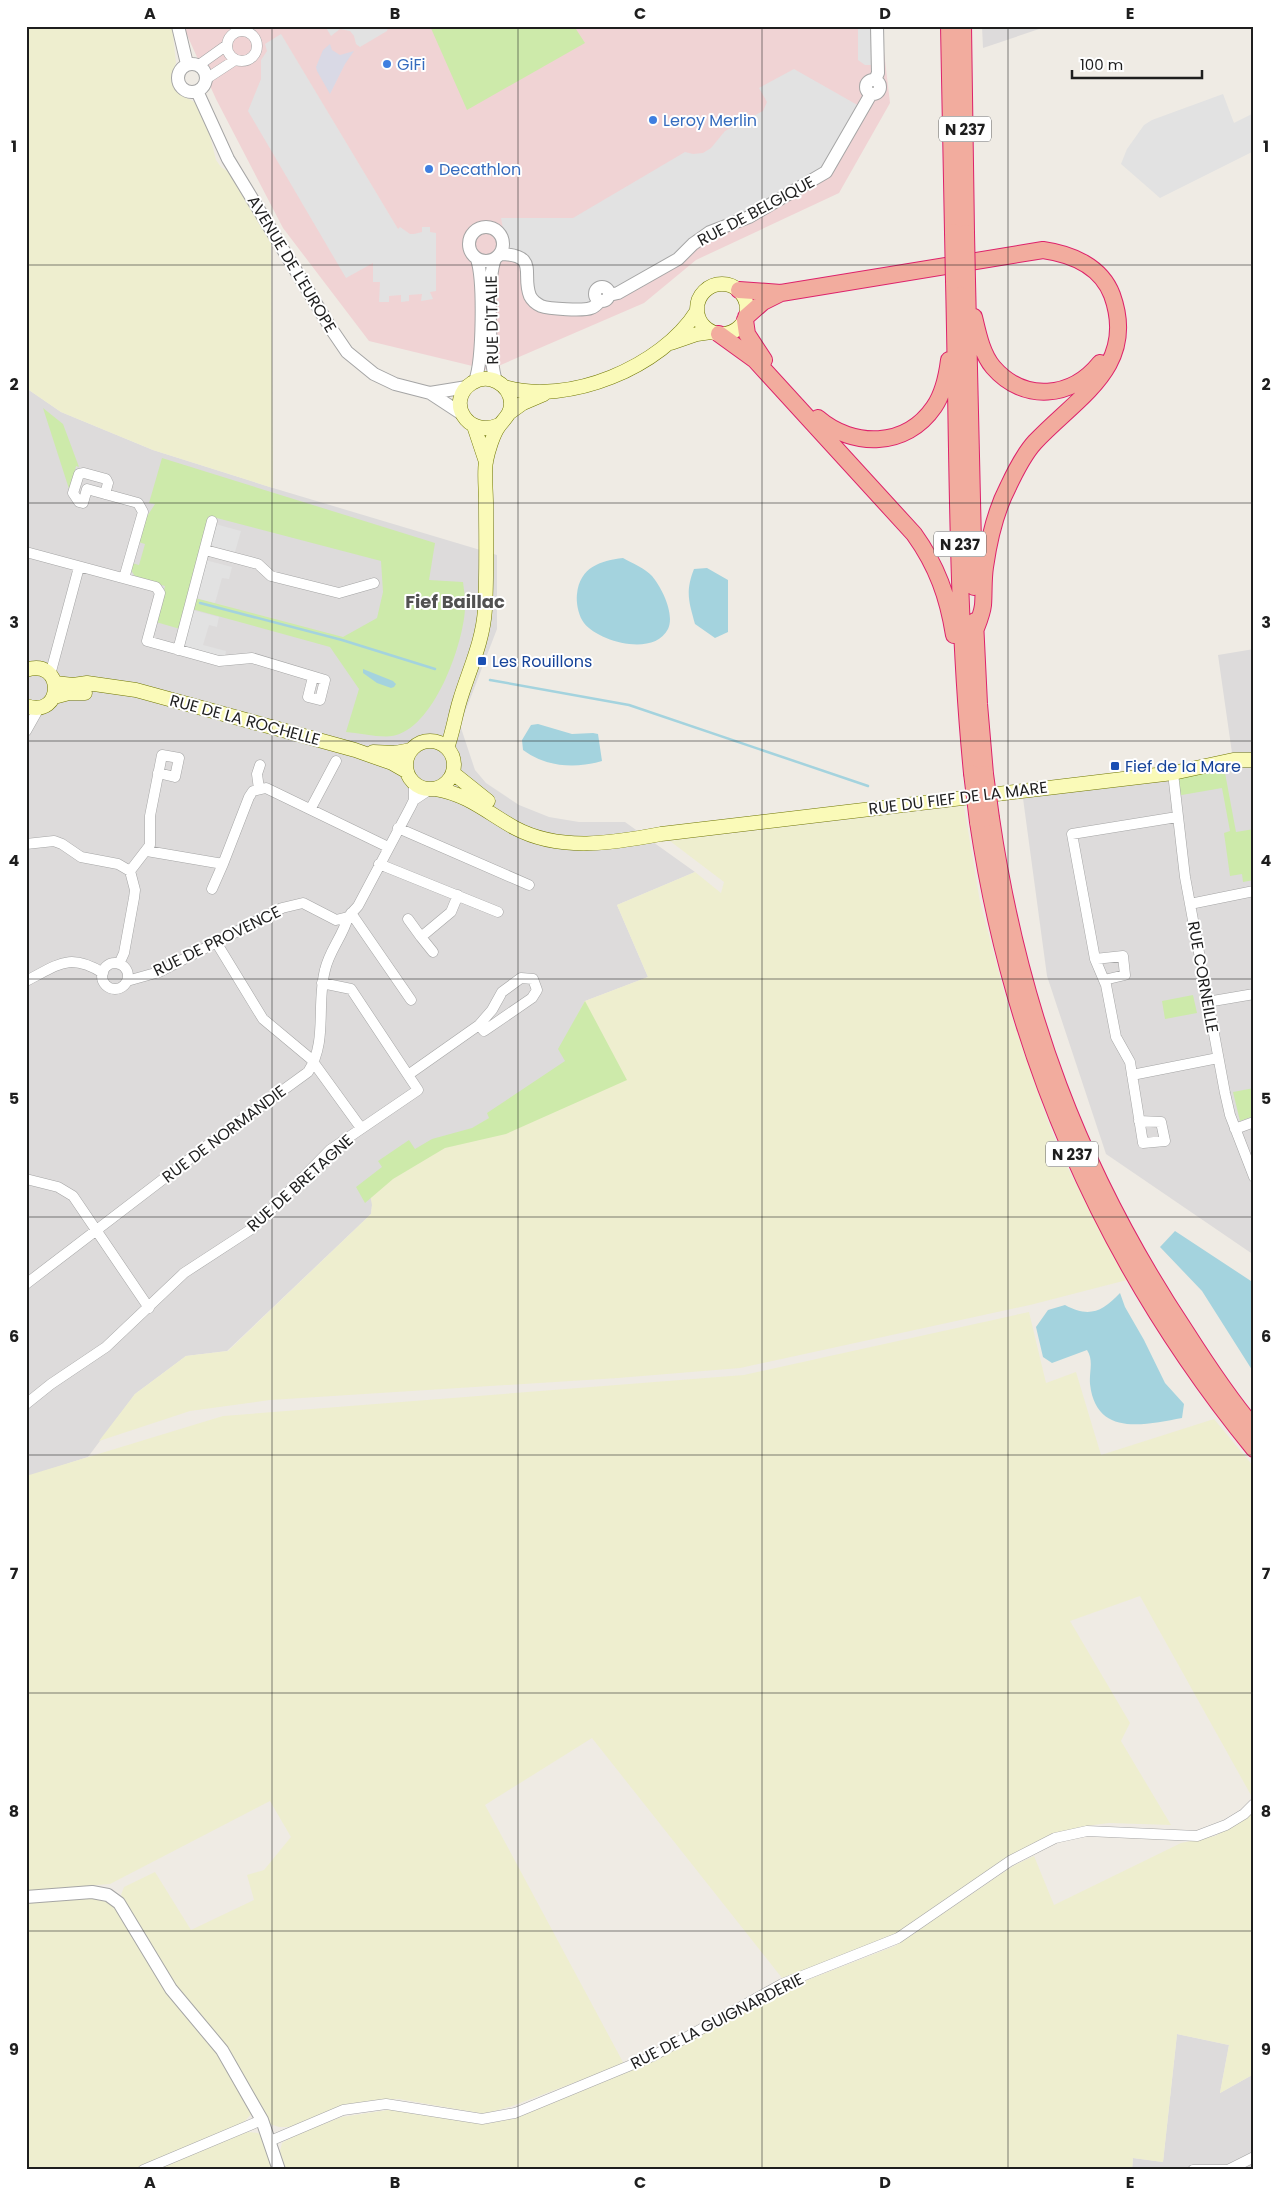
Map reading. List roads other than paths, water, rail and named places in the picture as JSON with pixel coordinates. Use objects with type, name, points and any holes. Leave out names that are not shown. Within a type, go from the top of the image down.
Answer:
[{"type":"highway","name":"N 237","points":[[948,26],[960,232]]},
{"type":"highway","name":"N 237","points":[[963,26],[960,281],[979,704],[979,774]]},
{"type":"highway","points":[[739,290],[781,293],[1042,250],[1061,253],[1081,260],[1097,273],[1109,288],[1117,310],[1119,332],[1115,350],[1099,380],[1034,443],[1014,474],[997,509],[985,569],[983,607],[975,631]]},
{"type":"highway","points":[[960,281],[982,348],[992,366],[1010,383],[1029,390],[1048,392],[1063,390],[1078,383],[1096,367],[1108,345],[1111,329],[1109,310],[1101,292],[1090,278],[1067,265],[1041,258],[1010,256]]},
{"type":"highway","name":"N 237","points":[[960,281],[955,315],[966,711],[979,774],[994,914],[1012,987],[1046,1090],[1066,1141],[1098,1209],[1138,1282],[1195,1370],[1254,1449]]},
{"type":"highway","points":[[781,293],[763,302],[746,318],[747,334],[753,346],[813,413],[835,430],[849,437],[862,440],[879,440],[909,431],[934,407],[946,376],[955,315]]},
{"type":"highway","points":[[715,333],[755,360],[902,520],[925,550],[939,576],[946,595],[955,640],[957,676],[966,711]]},
{"type":"highway","name":"N 237","points":[[984,820],[998,867],[1017,957],[1045,1052],[1065,1105],[1115,1214],[1143,1264],[1209,1367],[1254,1428]]},
{"type":"main road","points":[[486,462],[499,425],[509,413],[523,403],[547,392],[604,380],[636,364],[668,344],[697,334],[715,333],[734,331],[746,318],[748,307],[745,298],[739,290],[726,284],[711,286],[700,296],[697,311],[699,319],[715,333]]},
{"type":"main road","points":[[668,344],[697,311]]},
{"type":"main road","points":[[499,425],[482,429],[474,426],[462,414],[460,405],[462,395],[471,384],[489,379],[520,391],[547,392]]},
{"type":"main road","points":[[500,384],[509,394],[511,404],[509,413]]},
{"type":"main road","points":[[441,744],[460,700],[482,634],[486,590],[486,462],[474,426]]},
{"type":"main road","name":"RUE DE LA ROCHELLE","points":[[26,670],[41,669],[52,679],[73,685],[87,683],[136,690],[355,750],[406,771]]},
{"type":"main road","points":[[30,708],[50,703],[54,697],[52,679]]},
{"type":"main road","name":"RUE DE LA ROCHELLE","points":[[54,697],[68,693],[136,690]]},
{"type":"main road","points":[[421,742],[441,744],[454,759],[453,773],[444,786],[433,790],[414,784],[406,771],[405,764],[410,750],[421,742]]},
{"type":"main road","name":"RUE DE LA ROCHELLE","points":[[355,750],[395,753],[410,750]]},
{"type":"main road","name":"RUE DU FIEF DE LA MARE","points":[[433,790],[463,796],[517,829],[534,836],[557,842],[594,843],[1173,773],[1233,760],[1254,760]]},
{"type":"main road","name":"RUE DU FIEF DE LA MARE","points":[[453,773],[503,812],[541,830],[579,836],[627,833],[661,834]]},
{"type":"street","points":[[178,26],[193,65],[204,71],[206,79],[203,87],[197,92],[186,92],[177,80],[179,70],[193,65],[227,45]]},
{"type":"street","name":"RUE DE BELGIQUE","points":[[497,256],[514,255],[523,259],[528,269],[530,295],[535,302],[542,306],[590,309],[605,298],[618,293],[678,259],[693,244],[710,232],[750,217],[826,172],[871,94],[866,90],[866,83],[870,80],[876,80],[878,73],[877,26]]},
{"type":"street","points":[[206,79],[235,60],[247,60],[254,55],[257,47],[255,38],[248,32],[238,31],[230,36],[227,45],[229,54],[235,60]]},
{"type":"street","name":"AVENUE DE L'EUROPE","points":[[197,92],[228,159],[347,352],[374,374],[395,384],[430,393],[462,414]]},
{"type":"street","points":[[481,228],[493,229],[500,236],[502,242],[497,256],[486,261],[477,259],[471,252],[469,242],[473,234],[481,228]]},
{"type":"street","name":"RUE D'ITALIE","points":[[497,256],[491,272],[491,355],[500,384]]},
{"type":"street","name":"RUE D'ITALIE","points":[[471,384],[481,356],[481,272],[477,259]]},
{"type":"street","name":"AVENUE DE L'EUROPE","points":[[430,393],[471,384]]},
{"type":"street","points":[[105,494],[138,503],[143,512],[124,578]]},
{"type":"street","points":[[178,650],[212,521]]},
{"type":"street","points":[[205,550],[258,564],[271,576],[339,593],[374,583]]},
{"type":"street","points":[[26,552],[158,589],[160,593],[147,641],[219,661],[252,658],[309,674],[313,677]]},
{"type":"street","points":[[52,679],[79,566]]},
{"type":"street","points":[[26,731],[30,708]]},
{"type":"street","points":[[312,808],[336,761]]},
{"type":"street","points":[[259,789],[257,774],[260,765]]},
{"type":"street","points":[[130,871],[147,851],[151,838],[149,823],[158,773]]},
{"type":"street","name":"RUE CORNEILLE","points":[[1173,773],[1177,817],[1190,904],[1218,1058],[1230,1116],[1254,1177]]},
{"type":"street","points":[[314,1063],[320,1042],[322,983],[327,961],[349,915],[358,906],[414,800],[414,784]]},
{"type":"street","points":[[212,889],[250,797],[253,791],[259,789],[266,788],[312,808],[388,847]]},
{"type":"street","points":[[414,800],[433,790]]},
{"type":"street","points":[[1139,1121],[1130,1062],[1116,1037],[1104,980],[1095,960],[1072,834],[1177,817]]},
{"type":"street","points":[[398,828],[529,885]]},
{"type":"street","points":[[26,844],[54,841],[81,857],[118,864],[130,871],[135,890],[124,953],[119,964]]},
{"type":"street","points":[[147,851],[223,864]]},
{"type":"street","points":[[379,864],[498,912]]},
{"type":"street","points":[[1190,904],[1254,891]]},
{"type":"street","points":[[422,937],[452,912],[458,895]]},
{"type":"street","name":"RUE DE PROVENCE","points":[[127,981],[159,972],[282,908],[303,903],[336,920]]},
{"type":"street","points":[[341,934],[341,927],[336,920],[349,915]]},
{"type":"street","points":[[349,915],[411,1000]]},
{"type":"street","points":[[408,919],[433,952]]},
{"type":"street","points":[[216,942],[263,1019],[314,1063],[361,1128]]},
{"type":"street","points":[[1095,960],[1123,956],[1125,975],[1104,980]]},
{"type":"street","points":[[26,981],[71,961],[79,962],[103,973]]},
{"type":"street","points":[[119,964],[126,970],[127,981],[122,987],[113,989],[105,985],[103,973],[108,966],[119,964]]},
{"type":"street","points":[[322,983],[352,990],[408,1075],[479,1025],[492,1010],[502,992],[522,978],[533,979],[537,990],[532,998],[484,1031],[479,1025]]},
{"type":"street","points":[[1207,1002],[1254,994]]},
{"type":"street","points":[[1132,1075],[1218,1058]]},
{"type":"street","name":"RUE DE NORMANDIE","points":[[26,1284],[308,1072],[314,1063]]},
{"type":"street","name":"RUE DE BRETAGNE","points":[[26,1404],[51,1384],[106,1347],[184,1273],[253,1228],[330,1150],[418,1090],[408,1075]]},
{"type":"street","points":[[1235,1129],[1254,1122]]},
{"type":"street","points":[[26,1179],[67,1191],[73,1196],[148,1308]]},
{"type":"street","name":"RUE DE LA GUIGNARDERIE","points":[[270,2141],[343,2110],[386,2104],[482,2119],[515,2112],[653,2056],[782,1984],[898,1938],[1010,1861],[1055,1838],[1087,1830],[1196,1836],[1226,1825],[1244,1814],[1254,1804]]},
{"type":"street","points":[[26,1897],[92,1892],[108,1895],[119,1903],[171,1989],[222,2050],[262,2120],[279,2170]]},
{"type":"street","points":[[143,2170],[262,2120]]},
{"type":"street","points":[[1193,2170],[1228,2170],[1254,2157]]},
{"type":"water","points":[[623,558],[652,576],[660,587],[669,609],[670,623],[668,629],[661,638],[651,643],[626,644],[601,636],[584,623],[579,612],[577,594],[582,577],[592,567],[607,561]]},
{"type":"water","points":[[707,568],[728,580],[728,632],[715,638],[695,624],[689,597],[691,577],[694,569]]},
{"type":"water","points":[[363,669],[396,684],[391,688],[377,683],[363,673]]},
{"type":"water","points":[[538,724],[572,734],[598,734],[602,761],[571,766],[551,763],[532,756],[523,750],[522,740],[531,725]]},
{"type":"water","points":[[1175,1231],[1254,1283],[1254,1373],[1202,1291],[1160,1247]]},
{"type":"water","points":[[1120,1293],[1125,1307],[1165,1383],[1184,1404],[1182,1418],[1138,1424],[1124,1424],[1112,1420],[1102,1413],[1094,1401],[1090,1384],[1090,1358],[1087,1350],[1052,1363],[1043,1357],[1036,1327],[1048,1310],[1065,1305],[1081,1311],[1095,1311],[1107,1305]]},
{"type":"waterway","points":[[200,603],[342,640],[435,669]]},
{"type":"waterway","points":[[490,680],[629,705],[868,786]]},
{"type":"place","name":"GiFi","points":[[387,64]]},
{"type":"place","name":"Leroy Merlin","points":[[653,120]]},
{"type":"place","name":"Decathlon","points":[[429,169]]},
{"type":"place","name":"Les Rouillons","points":[[482,661]]},
{"type":"place","name":"Fief de la Mare","points":[[1115,766]]},
{"type":"district","name":"Fief Baillac","points":[[455,601]]}]
